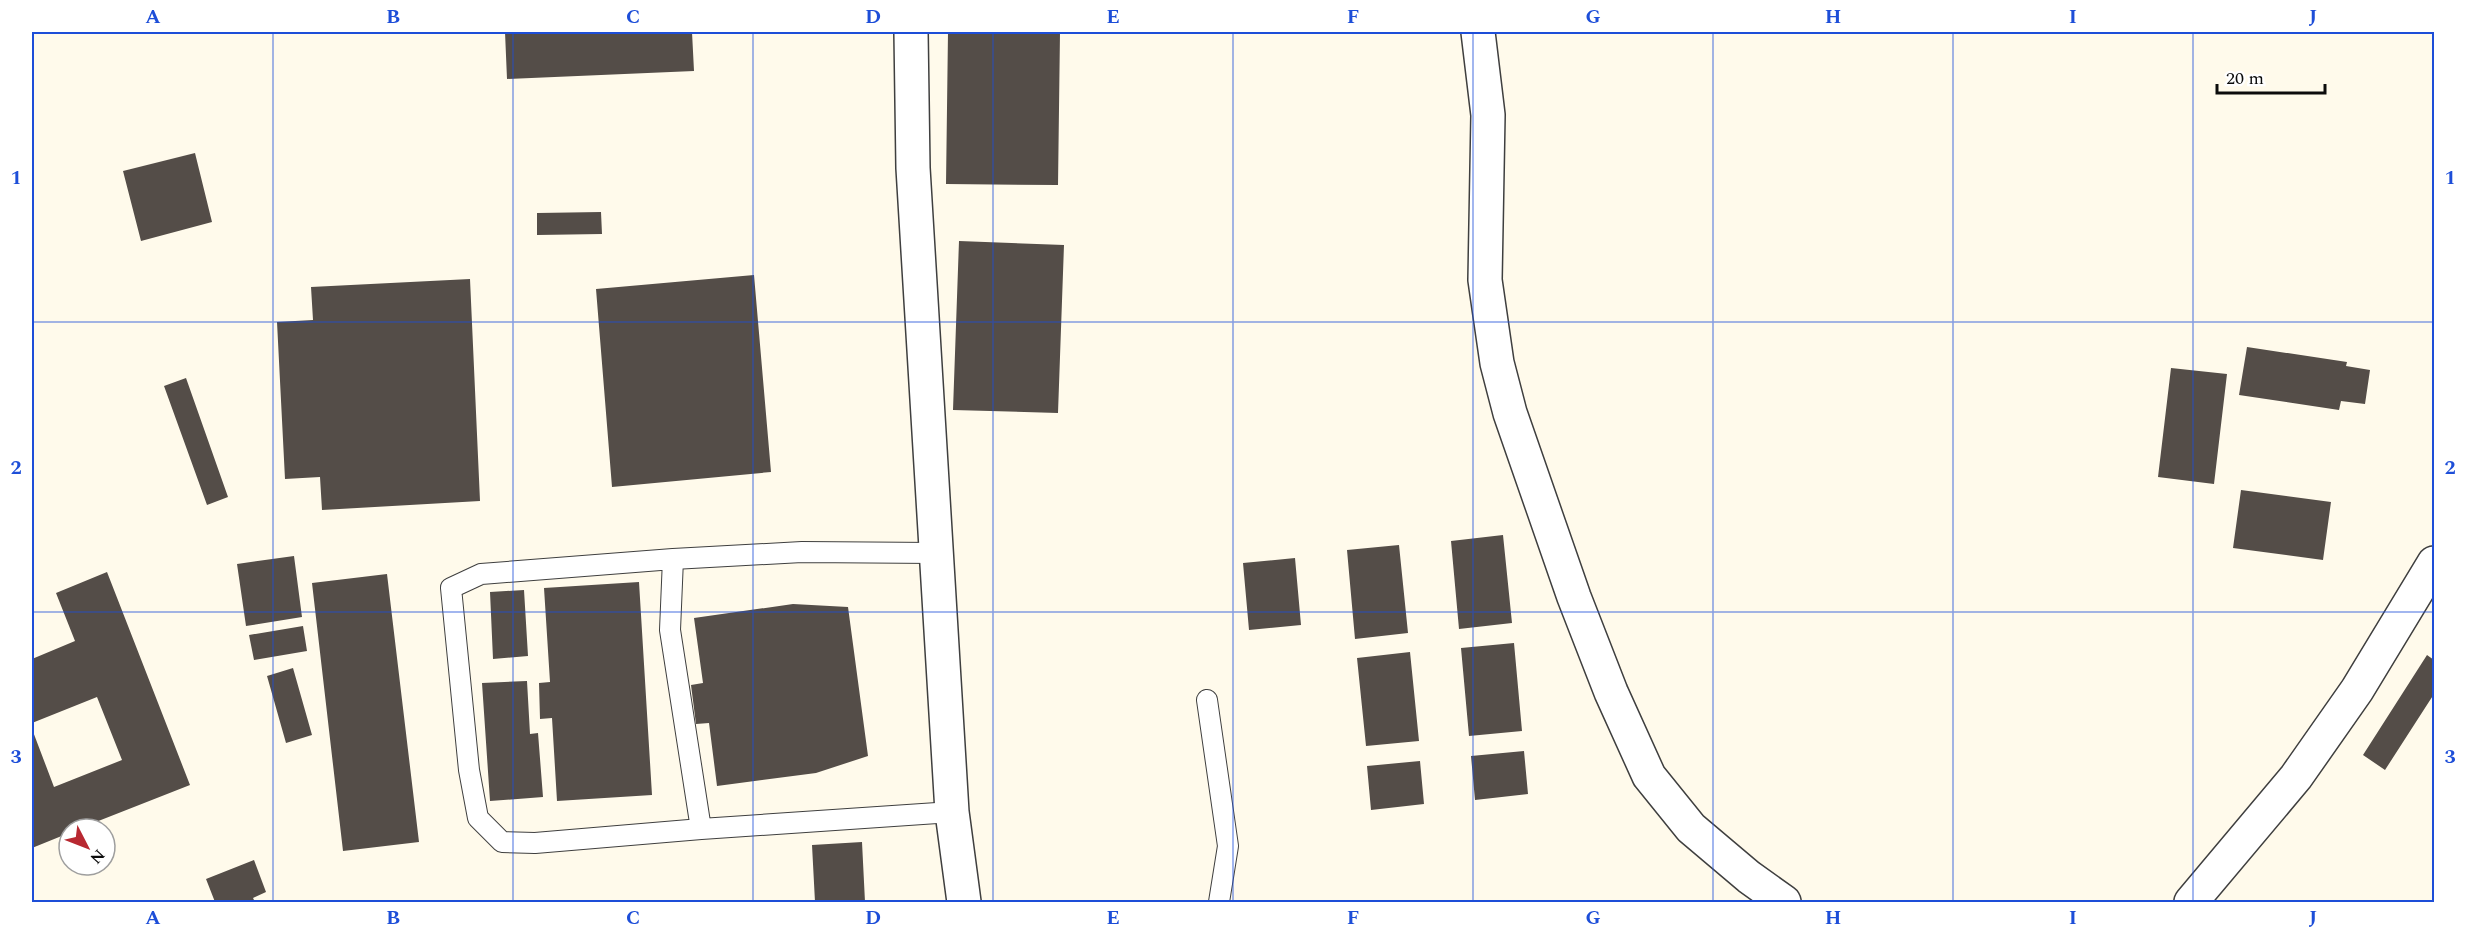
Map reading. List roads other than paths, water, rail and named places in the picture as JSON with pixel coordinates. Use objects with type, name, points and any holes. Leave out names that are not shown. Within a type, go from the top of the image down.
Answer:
[{"type":"street","points":[[911,32],[913,168],[936,553],[952,812],[964,903]]},
{"type":"street","points":[[1478,32],[1488,125],[1485,280],[1497,363],[1510,413],[1574,597],[1611,692],[1649,776],[1691,828],[1784,903]]},
{"type":"street","points":[[2191,903],[2296,777],[2357,690],[2434,563]]},
{"type":"lane","points":[[936,553],[802,552],[673,559],[481,574],[451,588],[469,770],[478,818],[502,842],[536,843],[952,812]]},
{"type":"lane","points":[[673,559],[670,630],[701,829]]},
{"type":"lane","points":[[1207,700],[1228,846],[1219,903]]}]
